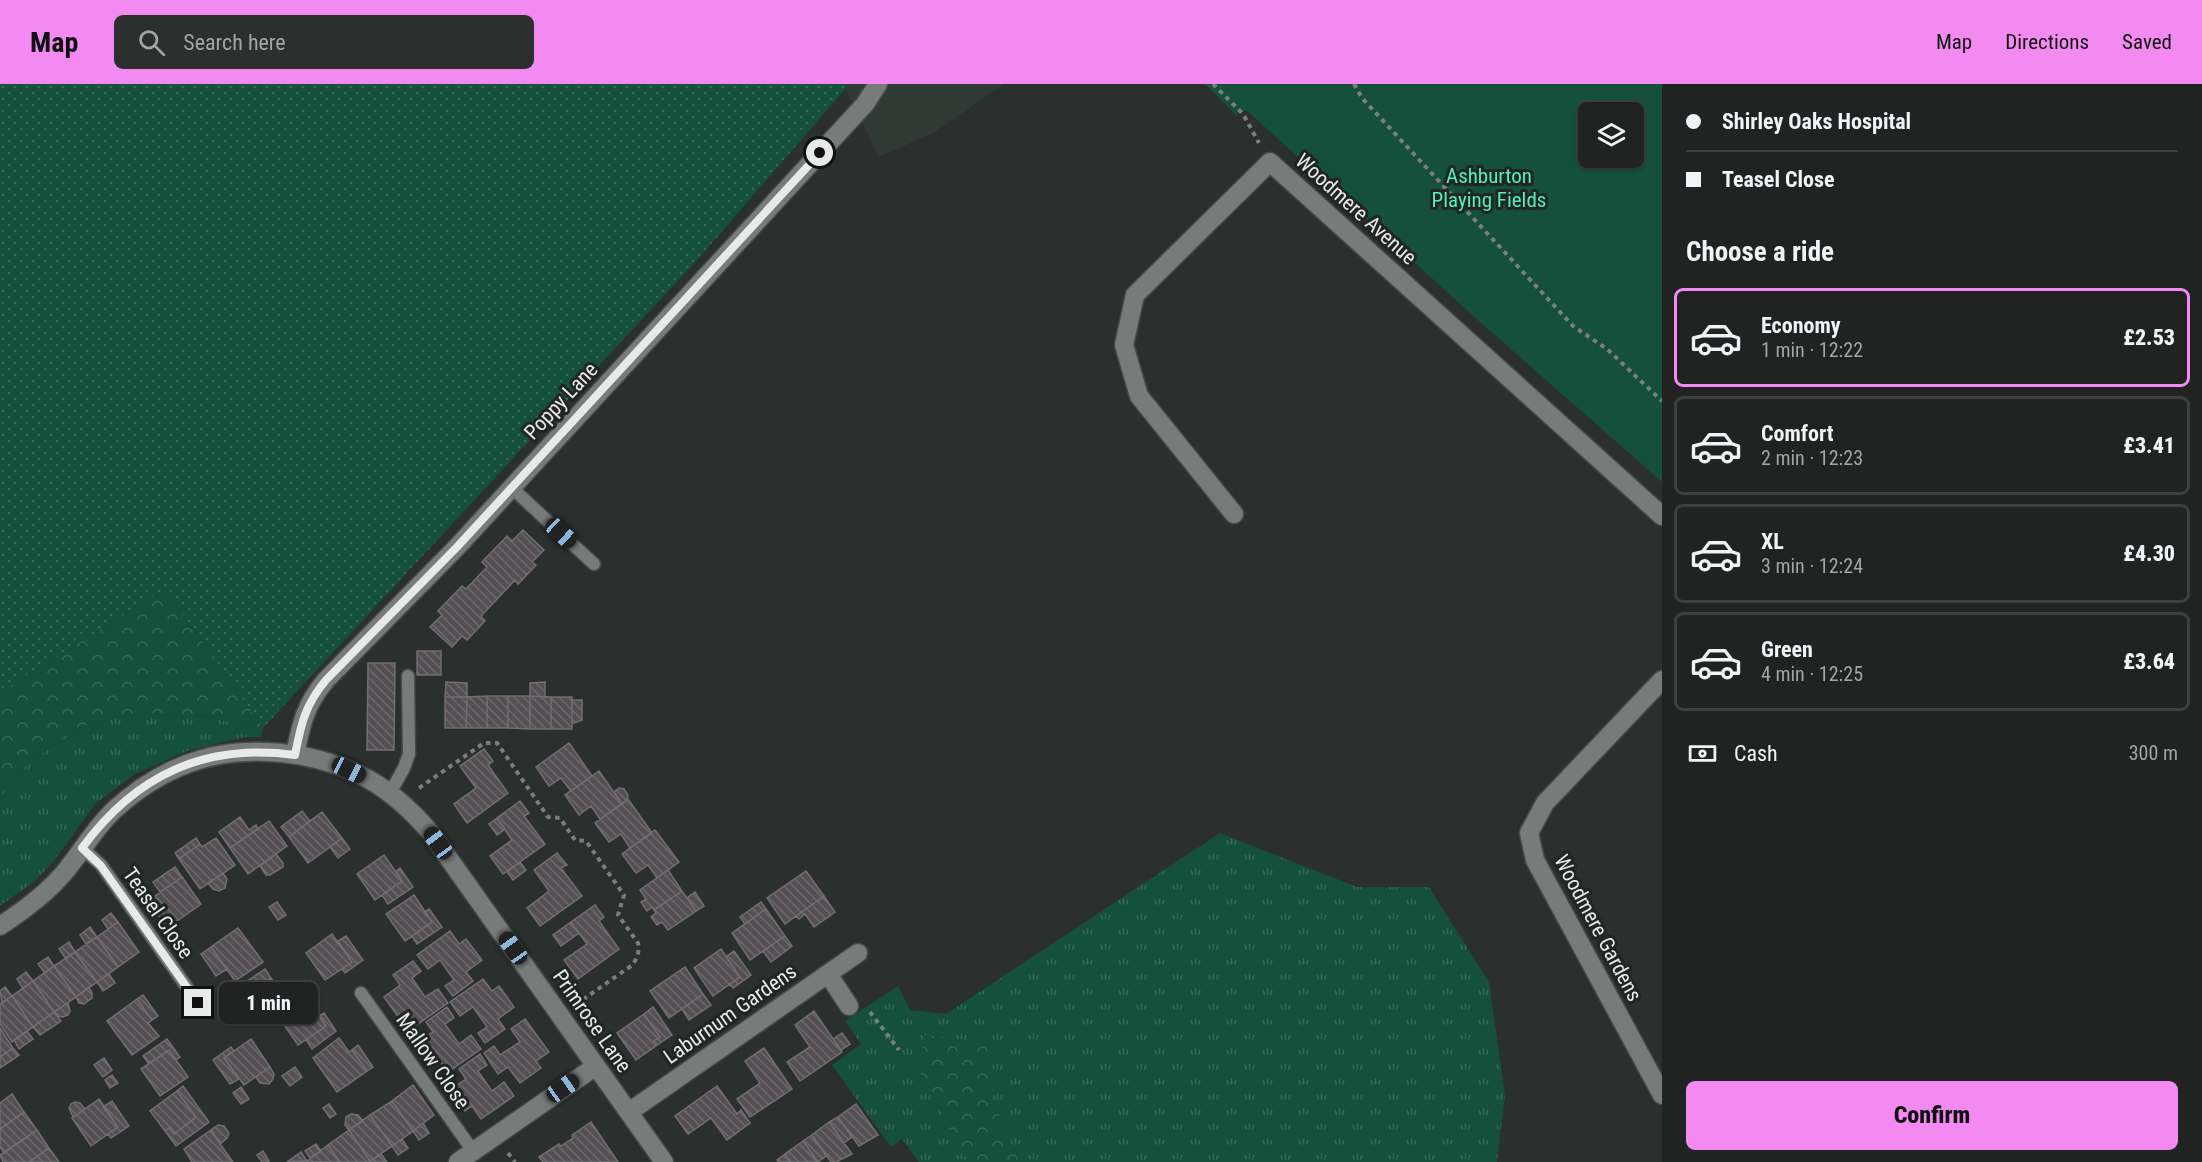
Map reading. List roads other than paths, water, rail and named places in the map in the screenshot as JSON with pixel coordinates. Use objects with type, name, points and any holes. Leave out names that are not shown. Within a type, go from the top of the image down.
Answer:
[{"type":"street","name":"Poppy Lane","points":[[295,755],[304,711],[314,694],[512,488],[857,112],[878,84]]},
{"type":"street","name":"Woodmere Avenue","points":[[1234,514],[1139,396],[1124,345],[1135,295],[1270,162],[1662,516]]},
{"type":"street","name":"Woodmere Gardens","points":[[1662,680],[1545,803],[1529,833],[1535,860],[1662,1095]]},
{"type":"street","name":"Primrose Lane","points":[[0,927],[50,888],[114,810],[148,783],[169,771],[218,755],[259,753],[295,755],[349,770],[397,798],[436,839],[664,1162]]},
{"type":"street","name":"Laburnum Gardens","points":[[628,1112],[858,952]]},
{"type":"street","name":"Laburnum Gardens","points":[[828,974],[849,1006]]},
{"type":"street","points":[[458,1162],[596,1065]]},
{"type":"lane","points":[[512,488],[594,564]]},
{"type":"lane","points":[[397,798],[409,754],[408,676]]},
{"type":"lane","name":"Teasel Close","points":[[82,848],[101,866],[198,1003]]},
{"type":"lane","name":"Mallow Close","points":[[361,993],[473,1151]]},
{"type":"park label","name":"Ashburton Playing Fields","points":[[1489,188]]}]
